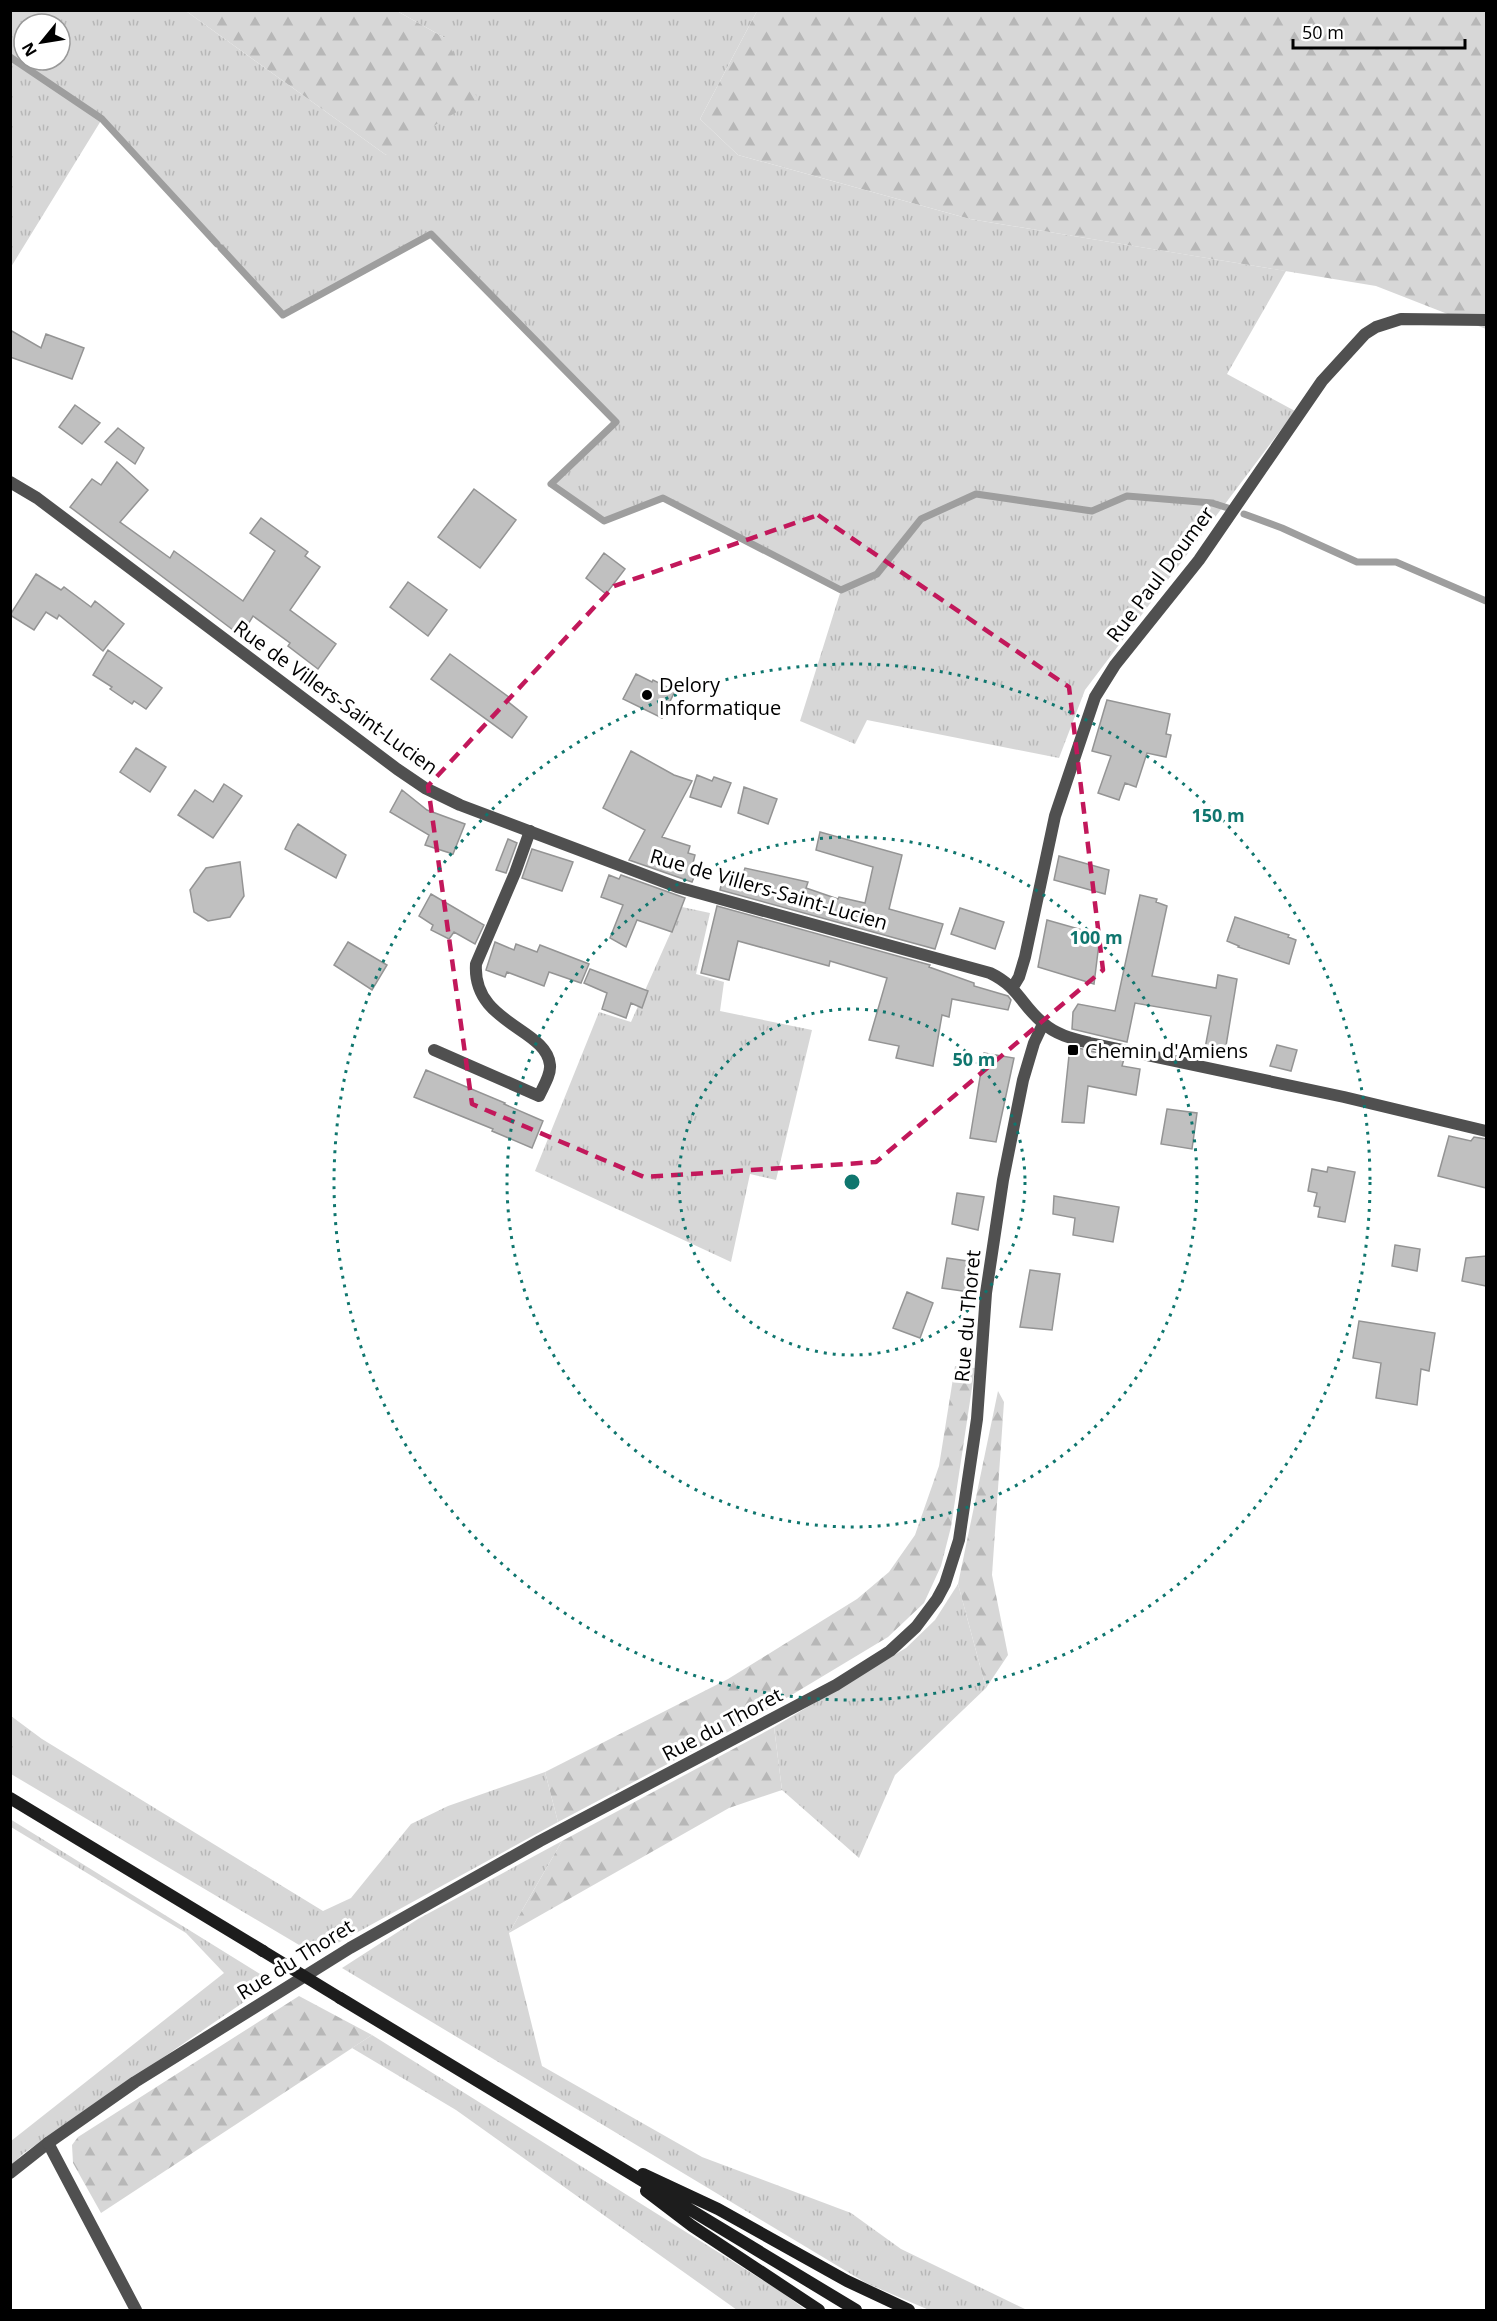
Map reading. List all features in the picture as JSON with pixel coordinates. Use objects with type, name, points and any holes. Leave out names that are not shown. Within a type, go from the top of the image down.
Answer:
[{"type":"main road","points":[[10,1798],[856,2310]]},
{"type":"main road","points":[[590,2150],[692,2226],[819,2310]]},
{"type":"main road","points":[[590,2150],[702,2201],[847,2281],[909,2310]]},
{"type":"street","name":"Rue Paul Doumer","points":[[1013,987],[1019,977],[1025,957],[1054,816],[1095,697],[1115,665],[1193,568],[1322,381],[1365,334],[1376,327],[1401,319],[1486,320]]},
{"type":"street","name":"Rue de Villers-Saint-Lucien","points":[[10,482],[37,498],[412,780],[460,804],[699,894],[974,967],[999,977],[1013,987],[1043,1024],[1062,1035],[1090,1043],[1344,1097],[1486,1131]]},
{"type":"street","points":[[434,1050],[539,1096],[546,1081],[550,1066],[545,1051],[492,1008],[480,994],[475,980],[476,964],[515,873],[530,831]]},
{"type":"street","name":"Rue du Thoret","points":[[10,2173],[48,2143],[149,2073],[357,1944],[540,1841],[820,1694],[890,1651],[916,1628],[945,1584],[959,1540],[975,1434],[987,1284],[1003,1180],[1023,1080],[1034,1043],[1043,1024]]},
{"type":"street","points":[[48,2143],[136,2310]]},
{"type":"highlighted area","points":[[818,515],[1069,687],[1103,970],[876,1162],[644,1177],[472,1104],[428,786],[614,586]]},
{"type":"green space","points":[[11,11],[186,11],[386,155],[445,38],[397,11],[757,11],[700,119],[738,155],[970,219],[1286,271],[1227,374],[1295,411],[1085,690],[1059,758],[867,720],[855,744],[800,721],[841,590],[663,498],[604,521],[551,484],[616,422],[432,234],[283,315],[102,119],[11,267]]},
{"type":"green space","points":[[186,11],[397,11],[445,38],[478,99],[386,155]]},
{"type":"green space","points":[[757,11],[1486,11],[1486,329],[1376,286],[970,219],[738,155],[700,119]]},
{"type":"green space","points":[[682,907],[710,913],[696,974],[724,982],[720,1011],[812,1030],[776,1180],[750,1174],[731,1262],[535,1171],[599,1012],[631,1022]]},
{"type":"green space","points":[[955,1366],[975,1368],[951,1527],[941,1566],[924,1603],[888,1637],[745,1723],[558,1822],[545,1772],[728,1679],[857,1599],[889,1572],[915,1535],[939,1466]]},
{"type":"green space","points":[[998,1391],[1004,1402],[992,1575],[1008,1655],[986,1688],[958,1584]]},
{"type":"green space","points":[[958,1584],[986,1688],[895,1775],[859,1858],[782,1790],[774,1727],[906,1648],[935,1620]]},
{"type":"green space","points":[[11,1716],[42,1739],[323,1911],[351,1898],[411,1824],[448,1806],[545,1772],[558,1822],[316,1955],[11,1774]]},
{"type":"green space","points":[[774,1727],[782,1790],[729,1808],[509,1933],[562,1841]]},
{"type":"green space","points":[[10,1819],[273,1982],[24,2153],[11,2165],[11,2141],[224,1973],[186,1933],[11,1827]]},
{"type":"green space","points":[[562,1841],[509,1933],[542,2066],[702,2157],[851,2213],[901,2249],[1027,2310],[929,2310],[866,2283],[342,1968],[418,1919]]},
{"type":"green space","points":[[299,1996],[372,2035],[101,2213],[73,2163],[72,2145],[78,2137]]},
{"type":"green space","points":[[372,2035],[780,2291],[806,2310],[737,2310],[456,2110],[352,2048]]},
{"type":"building","points":[[10,330],[41,348],[46,334],[84,348],[72,379],[10,357]]},
{"type":"building","points":[[75,405],[100,423],[82,444],[59,427]]},
{"type":"building","points":[[118,428],[144,448],[135,464],[105,442]]},
{"type":"building","points":[[117,462],[148,490],[120,522],[170,558],[174,551],[243,601],[275,551],[250,533],[261,518],[308,552],[305,556],[320,567],[290,610],[336,644],[318,669],[288,646],[290,643],[253,616],[241,636],[70,507],[92,479],[101,485]]},
{"type":"building","points":[[474,489],[516,520],[480,568],[438,537]]},
{"type":"building","points":[[604,553],[625,569],[606,594],[586,578]]},
{"type":"building","points":[[36,574],[61,590],[64,587],[91,607],[95,601],[124,624],[103,651],[59,615],[57,619],[46,612],[34,630],[10,615]]},
{"type":"building","points":[[408,582],[447,610],[428,636],[390,607]]},
{"type":"building","points":[[108,650],[162,688],[146,709],[134,701],[132,704],[93,675]]},
{"type":"building","points":[[450,654],[510,698],[507,701],[527,717],[512,738],[431,679]]},
{"type":"building","points":[[636,674],[675,691],[662,718],[623,699]]},
{"type":"building","points":[[1107,700],[1170,714],[1166,734],[1171,735],[1166,757],[1147,753],[1136,787],[1125,783],[1119,800],[1098,793],[1111,756],[1092,751]]},
{"type":"building","points":[[136,748],[166,767],[150,792],[120,772]]},
{"type":"building","points":[[631,751],[674,775],[692,781],[662,837],[690,846],[688,853],[695,855],[693,863],[699,865],[692,882],[629,860],[645,830],[603,808]]},
{"type":"building","points":[[697,775],[712,781],[714,777],[731,783],[721,807],[690,797]]},
{"type":"building","points":[[224,784],[242,796],[213,838],[178,815],[195,790],[213,802]]},
{"type":"building","points":[[744,787],[777,799],[768,824],[738,813]]},
{"type":"building","points":[[402,790],[427,810],[465,824],[453,854],[425,845],[429,835],[390,812]]},
{"type":"building","points":[[298,824],[346,855],[336,878],[285,849]]},
{"type":"building","points":[[820,832],[902,855],[889,909],[943,924],[935,949],[720,890],[724,873],[741,879],[745,868],[808,882],[806,888],[838,899],[839,897],[865,903],[873,867],[816,850]]},
{"type":"building","points":[[508,839],[517,843],[506,873],[496,870]]},
{"type":"building","points":[[532,849],[573,862],[562,891],[522,878]]},
{"type":"building","points":[[1059,856],[1109,870],[1105,894],[1054,880]]},
{"type":"building","points":[[240,862],[244,896],[230,917],[208,921],[194,912],[190,890],[206,868]]},
{"type":"building","points":[[609,875],[619,879],[621,875],[685,898],[672,932],[637,920],[626,947],[610,938],[623,905],[601,897]]},
{"type":"building","points":[[431,894],[484,925],[475,944],[454,932],[449,939],[431,930],[433,925],[419,916]]},
{"type":"building","points":[[1140,895],[1157,899],[1156,902],[1167,906],[1152,976],[1216,988],[1218,975],[1237,979],[1224,1058],[1204,1054],[1211,1016],[1135,1003],[1127,1042],[1072,1029],[1073,1012],[1078,1004],[1115,1011]]},
{"type":"building","points":[[717,906],[930,965],[929,967],[974,983],[974,986],[1008,996],[1011,1000],[1008,1010],[952,999],[949,1017],[942,1015],[933,1066],[896,1058],[899,1046],[869,1040],[887,978],[830,961],[829,966],[738,941],[729,980],[701,973]]},
{"type":"building","points":[[960,908],[1004,922],[995,949],[951,934]]},
{"type":"building","points":[[1235,917],[1289,935],[1288,937],[1296,940],[1289,964],[1227,941]]},
{"type":"building","points":[[1047,920],[1100,935],[1094,984],[1038,967]]},
{"type":"building","points":[[348,942],[387,965],[372,990],[334,965]]},
{"type":"building","points":[[495,942],[514,950],[516,944],[537,952],[540,945],[589,964],[581,983],[549,972],[544,986],[507,972],[505,977],[486,970]]},
{"type":"building","points":[[590,969],[648,991],[642,1008],[631,1003],[626,1018],[602,1009],[607,993],[584,983]]},
{"type":"building","points":[[1277,1045],[1297,1050],[1291,1071],[1270,1066]]},
{"type":"building","points":[[1070,1046],[1124,1059],[1122,1066],[1140,1069],[1136,1095],[1088,1086],[1084,1123],[1062,1122]]},
{"type":"building","points":[[984,1053],[1014,1058],[996,1142],[970,1138]]},
{"type":"building","points":[[426,1070],[543,1121],[532,1148],[492,1131],[493,1129],[414,1097]]},
{"type":"building","points":[[1167,1109],[1197,1113],[1192,1149],[1161,1144]]},
{"type":"building","points":[[1449,1136],[1471,1141],[1474,1137],[1486,1139],[1486,1188],[1438,1176]]},
{"type":"building","points":[[1328,1167],[1355,1172],[1345,1222],[1318,1217],[1320,1207],[1314,1206],[1317,1193],[1308,1191],[1312,1169],[1327,1172]]},
{"type":"building","points":[[957,1193],[984,1197],[978,1230],[952,1224]]},
{"type":"building","points":[[1054,1196],[1119,1207],[1113,1242],[1073,1235],[1075,1218],[1053,1214]]},
{"type":"building","points":[[1395,1245],[1420,1249],[1417,1271],[1392,1266]]},
{"type":"building","points":[[1486,1256],[1486,1286],[1462,1281],[1466,1258]]},
{"type":"building","points":[[947,1258],[974,1262],[969,1292],[942,1288]]},
{"type":"building","points":[[1030,1270],[1060,1274],[1052,1330],[1020,1327]]},
{"type":"building","points":[[907,1292],[933,1303],[920,1338],[893,1328]]},
{"type":"building","points":[[1359,1321],[1435,1333],[1429,1371],[1421,1369],[1417,1405],[1376,1398],[1381,1363],[1353,1358]]},
{"type":"waterway","points":[[10,57],[102,119],[217,244]]},
{"type":"waterway","points":[[221,248],[283,315],[431,234],[616,422],[551,484],[604,521],[663,498],[841,590],[877,574],[921,519],[976,494],[1092,511],[1127,496],[1212,503],[1228,508]]},
{"type":"waterway","points":[[1244,514],[1282,528],[1357,562],[1396,562],[1486,601]]},
{"type":"place","name":"Delory Informatique","points":[[647,695]]},
{"type":"place","name":"Chemin d'Amiens","points":[[1073,1050]]}]
